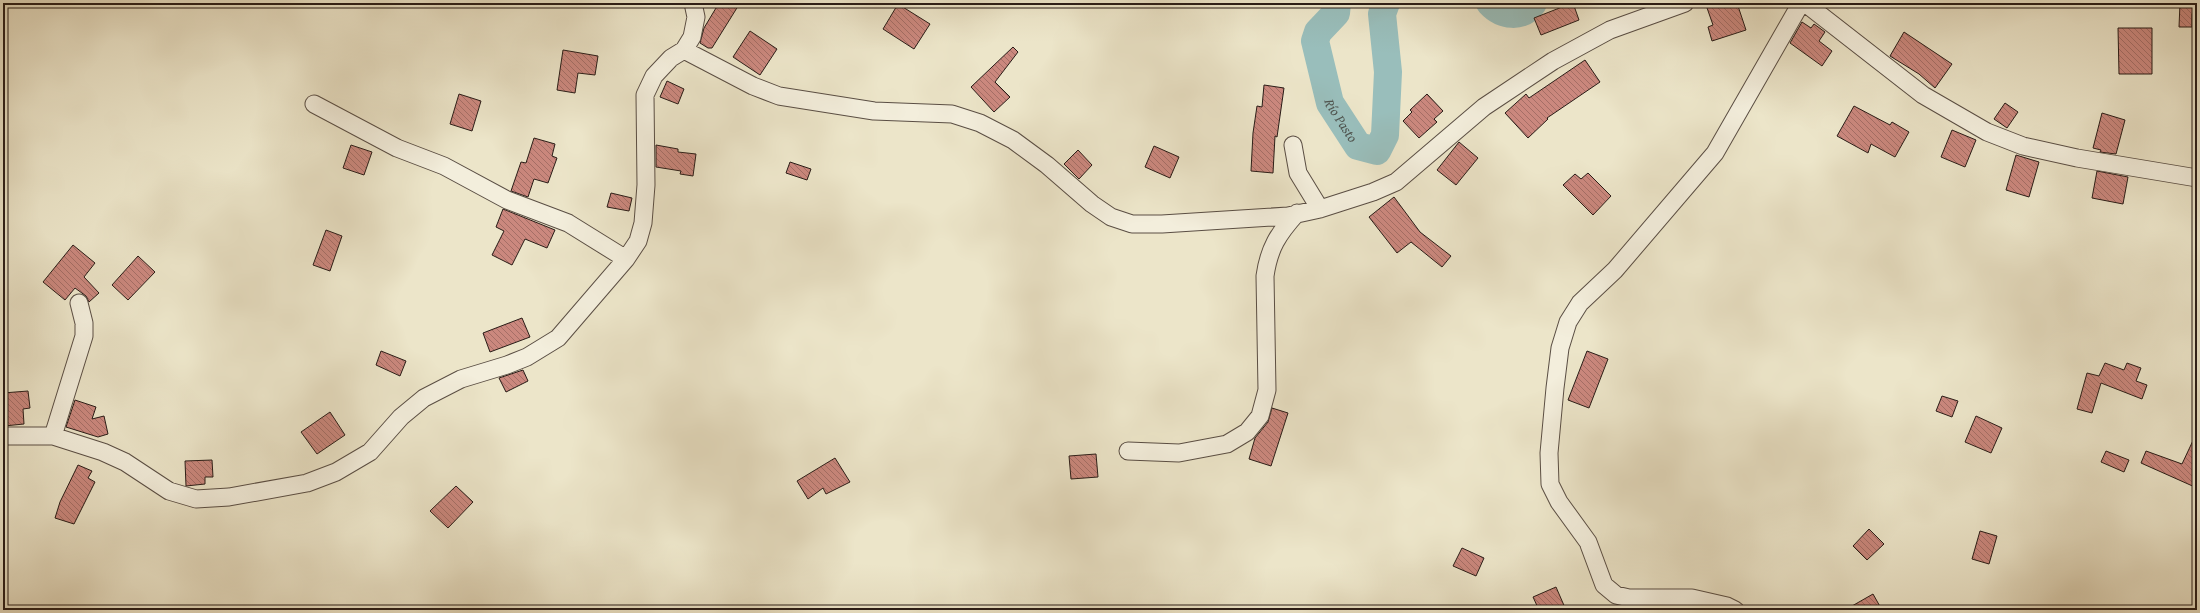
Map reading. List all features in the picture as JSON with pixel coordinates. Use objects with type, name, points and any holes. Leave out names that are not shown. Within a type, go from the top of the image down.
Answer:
[{"type":"street","points":[[3,436],[53,436],[103,452],[125,462],[169,491],[196,499],[229,497],[307,483],[336,472],[370,452],[401,417],[424,398],[461,380],[521,360],[558,338],[626,259],[638,241],[643,223],[647,150],[645,95],[654,76],[671,58],[684,50],[692,37],[696,17],[693,3]]},
{"type":"street","points":[[684,50],[753,86],[779,96],[874,111],[952,114],[980,123],[1013,140],[1047,165],[1092,204],[1112,217],[1132,224],[1297,214],[1374,192],[1396,182],[1484,107],[1553,61],[1610,30],[1685,3]]},
{"type":"street","points":[[1735,610],[1727,606],[1692,598],[1629,598],[1616,595],[1604,585],[1588,542],[1559,502],[1550,484],[1549,453],[1555,388],[1560,348],[1568,322],[1580,303],[1615,270],[1715,153],[1801,3]]},
{"type":"street","points":[[1805,3],[1923,95],[1987,132],[2023,146],[2077,158],[2197,178]]},
{"type":"street","points":[[314,104],[397,148],[444,166],[507,200],[568,223],[626,259]]},
{"type":"street","points":[[1293,145],[1298,173],[1320,208]]},
{"type":"street","points":[[1128,451],[1179,453],[1227,444],[1247,432],[1260,416],[1267,390],[1264,276],[1268,258],[1279,233],[1297,214]]},
{"type":"street","points":[[53,436],[84,336],[84,323],[79,303]]},
{"type":"building","points":[[719,3],[740,3],[712,48],[708,48],[700,43],[704,28]]},
{"type":"building","points":[[1560,3],[1573,3],[1579,20],[1541,35],[1534,18],[1562,7]]},
{"type":"building","points":[[1713,3],[1737,3],[1746,30],[1712,41],[1708,27],[1713,25],[1706,5]]},
{"type":"building","points":[[2180,3],[2197,3],[2197,9],[2192,14],[2192,27],[2179,27]]},
{"type":"building","points":[[898,4],[930,24],[914,49],[883,29]]},
{"type":"building","points":[[1802,22],[1811,28],[1814,24],[1825,32],[1819,41],[1832,51],[1822,66],[1790,43]]},
{"type":"building","points":[[2118,28],[2152,28],[2152,74],[2119,74]]},
{"type":"building","points":[[750,31],[777,49],[760,75],[733,57]]},
{"type":"building","points":[[1904,32],[1952,64],[1935,88],[1919,74],[1890,56]]},
{"type":"building","points":[[1013,47],[1018,52],[995,82],[1010,97],[994,112],[971,87]]},
{"type":"building","points":[[563,50],[598,56],[595,75],[578,73],[575,93],[557,90]]},
{"type":"building","points":[[1585,60],[1600,82],[1547,118],[1548,119],[1528,138],[1505,113],[1526,94],[1529,98]]},
{"type":"building","points":[[667,81],[684,89],[678,104],[660,97]]},
{"type":"building","points":[[1264,85],[1284,88],[1277,137],[1275,136],[1273,173],[1251,171],[1253,133],[1257,106],[1262,107]]},
{"type":"building","points":[[459,94],[481,101],[472,131],[450,124]]},
{"type":"building","points":[[1427,94],[1443,111],[1434,119],[1437,122],[1419,138],[1403,121],[1412,112],[1410,110]]},
{"type":"building","points":[[2005,103],[2018,112],[2007,128],[1994,119]]},
{"type":"building","points":[[1854,106],[1890,125],[1892,122],[1909,132],[1895,157],[1871,144],[1868,153],[1837,136]]},
{"type":"building","points":[[2102,113],[2125,120],[2116,154],[2100,152],[2101,150],[2093,148]]},
{"type":"building","points":[[1952,130],[1976,140],[1965,167],[1941,157]]},
{"type":"building","points":[[534,138],[555,144],[552,156],[557,158],[548,183],[534,179],[528,197],[511,191],[521,162],[526,163]]},
{"type":"building","points":[[1459,142],[1478,158],[1456,185],[1437,170]]},
{"type":"building","points":[[351,145],[372,152],[364,175],[343,168]]},
{"type":"building","points":[[656,145],[678,149],[678,152],[696,154],[693,176],[680,174],[681,171],[656,167]]},
{"type":"building","points":[[1154,146],[1179,157],[1170,178],[1145,167]]},
{"type":"building","points":[[1078,150],[1092,165],[1079,179],[1064,164]]},
{"type":"building","points":[[2016,155],[2039,162],[2029,197],[2006,190]]},
{"type":"building","points":[[790,162],[811,169],[807,180],[786,173]]},
{"type":"building","points":[[2097,171],[2128,177],[2123,204],[2092,198]]},
{"type":"building","points":[[1588,173],[1611,196],[1593,215],[1563,185],[1575,174],[1581,179]]},
{"type":"building","points":[[611,193],[632,198],[629,211],[607,207]]},
{"type":"building","points":[[1394,197],[1420,232],[1451,256],[1442,267],[1411,242],[1397,253],[1369,217]]},
{"type":"building","points":[[503,209],[555,230],[547,248],[525,239],[512,265],[492,255],[504,231],[496,227]]},
{"type":"building","points":[[326,230],[342,236],[330,271],[313,265]]},
{"type":"building","points":[[73,245],[95,263],[84,277],[99,293],[89,302],[86,296],[75,288],[65,300],[43,282]]},
{"type":"building","points":[[138,256],[155,272],[128,300],[112,285]]},
{"type":"building","points":[[522,318],[530,337],[490,352],[483,333]]},
{"type":"building","points":[[381,351],[406,361],[400,376],[376,365]]},
{"type":"building","points":[[1587,351],[1608,359],[1589,408],[1568,400]]},
{"type":"building","points":[[2105,363],[2124,370],[2127,363],[2141,368],[2136,381],[2147,385],[2142,399],[2101,383],[2092,413],[2077,409],[2087,373],[2099,376]]},
{"type":"building","points":[[523,370],[528,381],[506,392],[499,378]]},
{"type":"building","points":[[28,391],[30,408],[23,409],[24,424],[4,426],[3,393]]},
{"type":"building","points":[[1942,396],[1958,401],[1952,417],[1936,411]]},
{"type":"building","points":[[75,400],[96,407],[92,419],[104,416],[108,434],[98,437],[66,427]]},
{"type":"building","points":[[1272,408],[1288,413],[1271,466],[1249,459],[1255,438],[1268,422]]},
{"type":"building","points":[[330,412],[345,435],[317,454],[301,432]]},
{"type":"building","points":[[1976,416],[2002,428],[1991,453],[1965,442]]},
{"type":"building","points":[[2197,432],[2197,488],[2141,463],[2146,451],[2182,464]]},
{"type":"building","points":[[2106,451],[2129,460],[2124,472],[2101,462]]},
{"type":"building","points":[[1096,454],[1098,477],[1071,479],[1069,456]]},
{"type":"building","points":[[835,458],[850,482],[826,494],[823,488],[808,499],[797,481]]},
{"type":"building","points":[[212,460],[213,477],[205,477],[205,484],[186,486],[185,461]]},
{"type":"building","points":[[78,465],[92,471],[88,478],[95,482],[74,524],[55,518],[60,502]]},
{"type":"building","points":[[456,486],[473,502],[448,528],[430,511]]},
{"type":"building","points":[[1869,529],[1884,544],[1867,560],[1853,546]]},
{"type":"building","points":[[1980,531],[1997,536],[1989,564],[1972,559]]},
{"type":"building","points":[[1462,548],[1484,558],[1476,576],[1453,566]]},
{"type":"building","points":[[1556,587],[1566,610],[1539,610],[1533,597]]},
{"type":"building","points":[[1873,594],[1882,610],[1845,610]]},
{"type":"waterway","name":"Río Pasto","points":[[1337,3],[1336,13],[1318,32],[1315,41],[1330,103],[1358,146],[1377,151],[1385,135],[1388,72],[1382,14],[1386,3]]},
{"type":"waterway","name":"Río Pasto","points":[[1490,3],[1500,11],[1512,14],[1523,12],[1533,3]]}]
